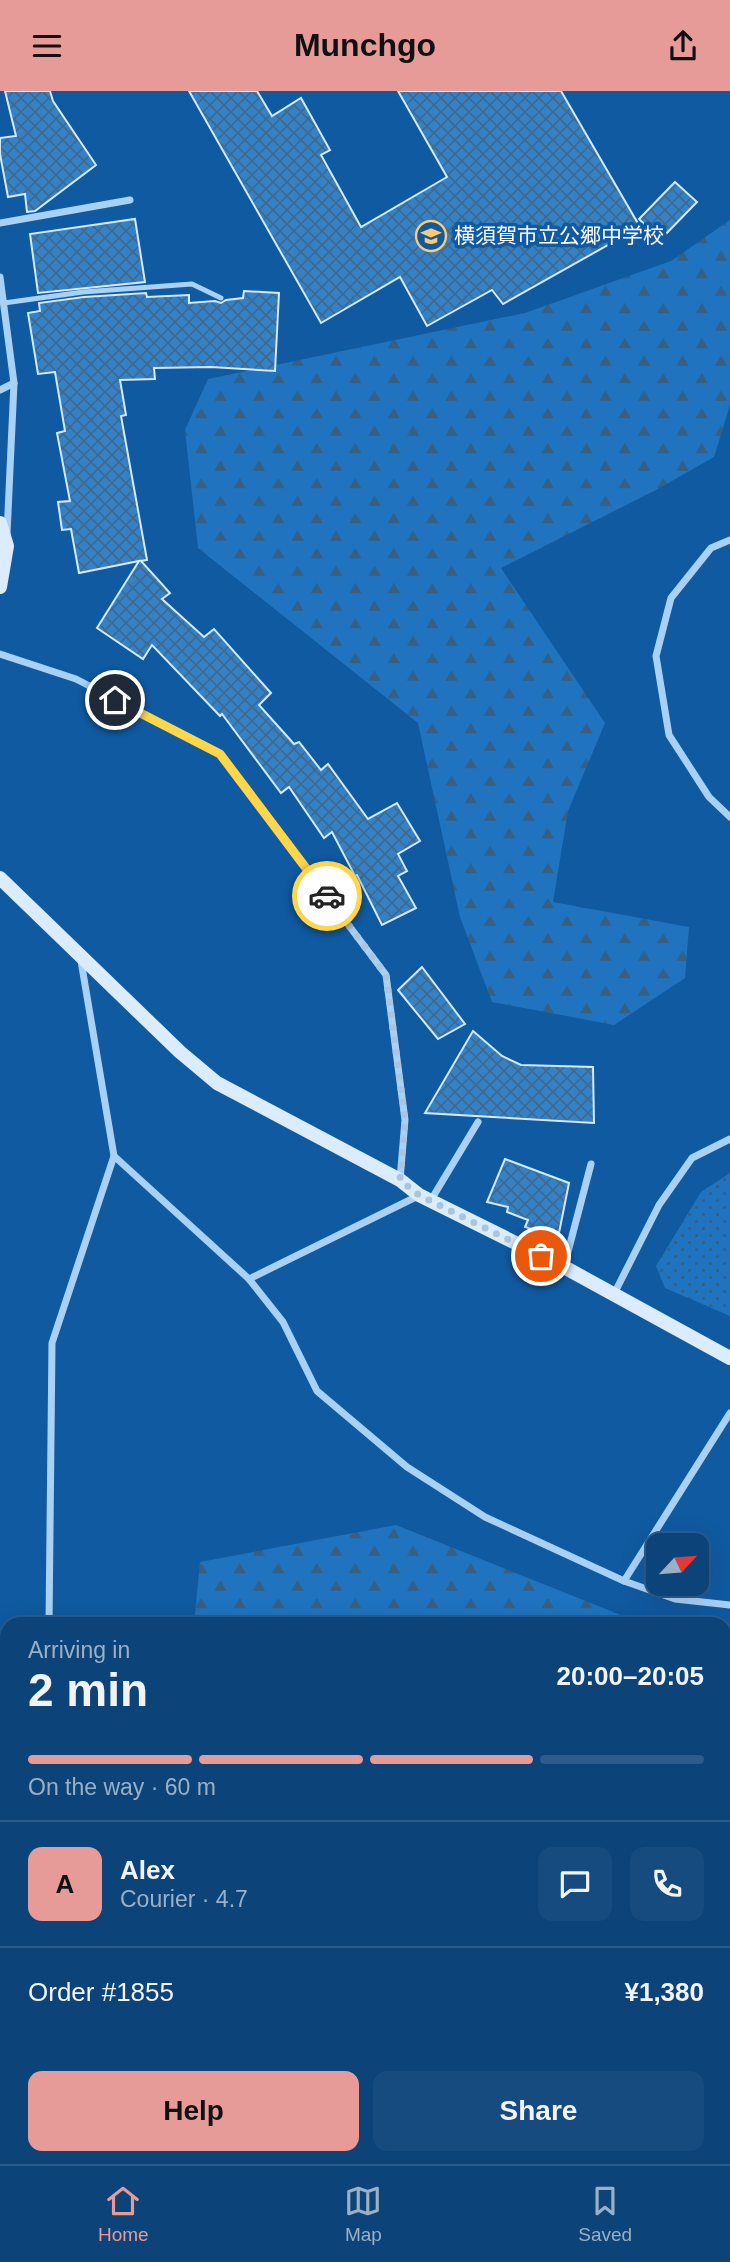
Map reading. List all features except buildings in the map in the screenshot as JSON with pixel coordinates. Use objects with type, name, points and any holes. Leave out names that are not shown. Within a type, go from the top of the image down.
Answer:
[{"type":"street","points":[[0,223],[130,200]]},
{"type":"street","points":[[0,277],[14,383],[7,546],[0,587]]},
{"type":"street","points":[[0,390],[14,383]]},
{"type":"street","points":[[0,523],[7,546]]},
{"type":"street","points":[[730,540],[711,548],[671,598],[656,656],[669,735],[709,797],[730,817]]},
{"type":"street","points":[[0,654],[76,679],[220,754],[386,975],[405,1120],[400,1180]]},
{"type":"street","points":[[0,878],[180,1052],[217,1083],[400,1180],[425,1198],[564,1266],[730,1358]]},
{"type":"street","points":[[49,1617],[52,1343],[114,1156],[81,957]]},
{"type":"street","points":[[249,1279],[425,1198],[478,1122]]},
{"type":"street","points":[[614,1294],[659,1205],[692,1158],[730,1139]]},
{"type":"street","points":[[114,1156],[249,1279],[283,1322],[317,1391],[407,1467],[485,1517],[624,1581],[675,1599],[730,1605]]},
{"type":"street","points":[[564,1266],[591,1164]]},
{"type":"street","points":[[624,1581],[730,1413]]},
{"type":"lane","points":[[4,303],[83,292],[192,284],[221,298]]},
{"type":"green space","points":[[730,220],[730,405],[714,457],[656,490],[501,568],[605,723],[568,811],[553,902],[689,927],[685,978],[614,1025],[492,1002],[460,917],[418,723],[198,548],[185,430],[208,379],[525,313],[671,261]]},
{"type":"green space","points":[[730,1173],[730,1316],[665,1288],[656,1266],[701,1192]]},
{"type":"green space","points":[[396,1525],[626,1617],[195,1617],[200,1562]]},
{"type":"way so far","points":[[327,896],[386,975],[405,1120],[400,1180],[419,1195],[541,1256]]},
{"type":"place","name":"横須賀市立公郷中学校","points":[[431,236]]},
{"type":"route","points":[[115,700],[220,754],[327,896]]}]
